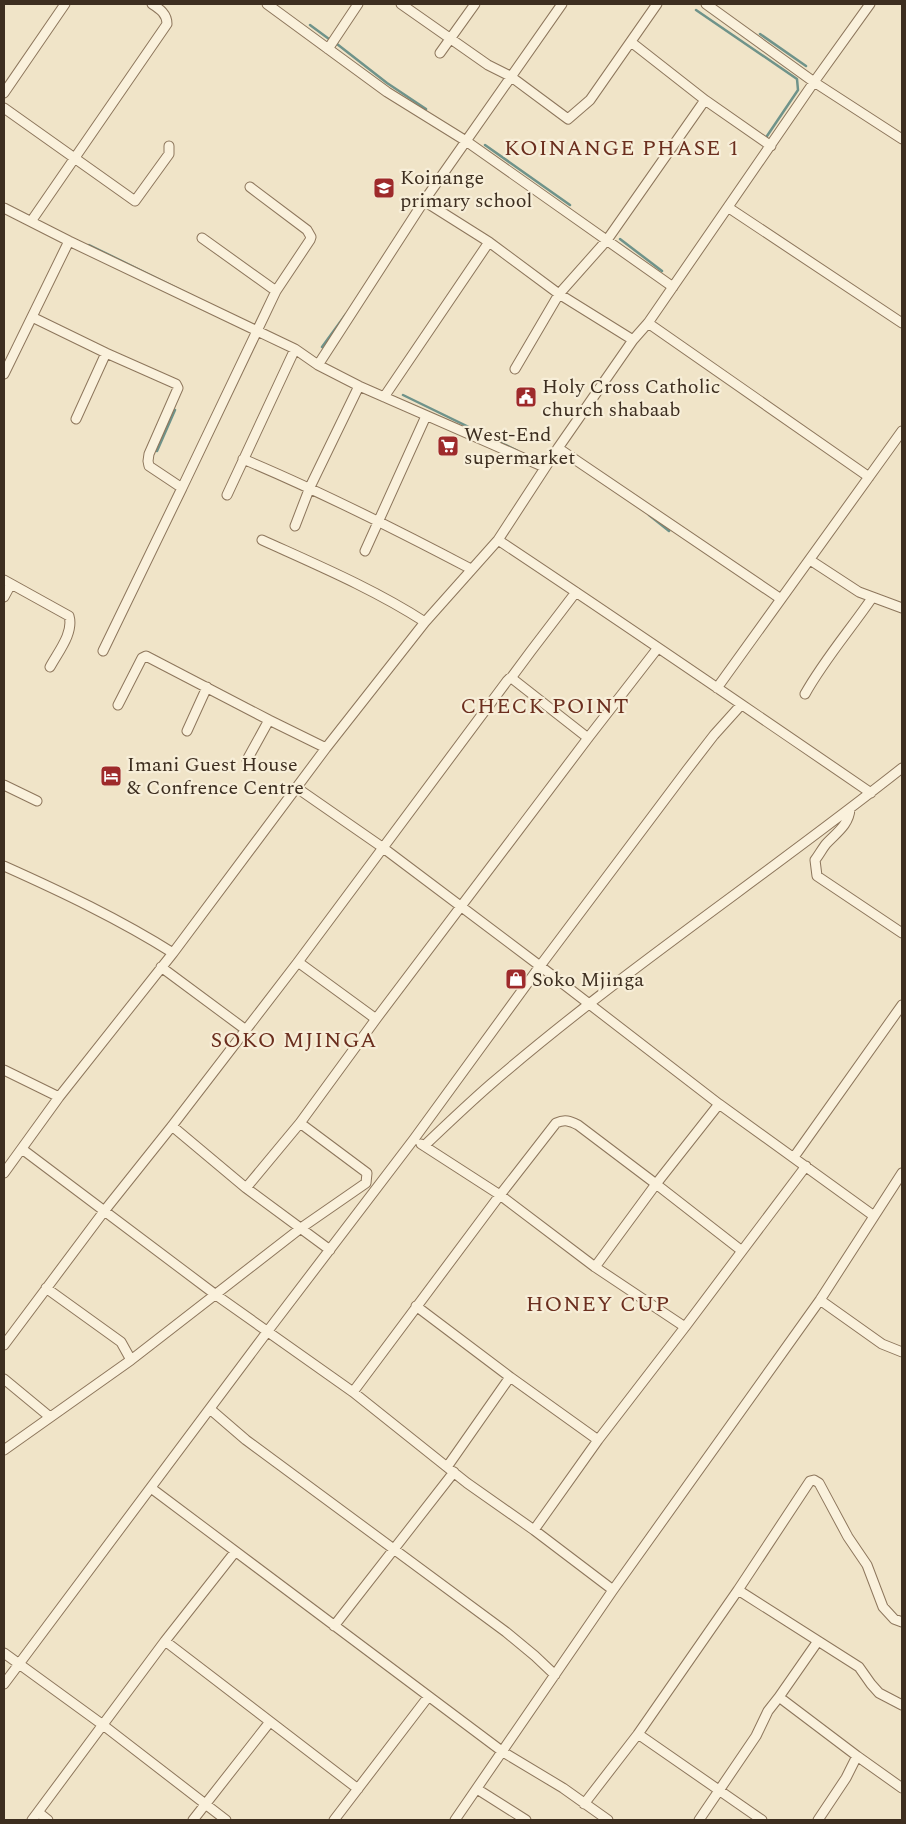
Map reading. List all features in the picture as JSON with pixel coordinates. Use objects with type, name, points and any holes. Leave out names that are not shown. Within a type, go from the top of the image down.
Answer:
[{"type":"street","points":[[4,93],[65,4]]},
{"type":"street","points":[[32,220],[167,24],[167,18],[152,4]]},
{"type":"street","points":[[267,4],[387,92],[466,141],[673,288]]},
{"type":"street","points":[[328,49],[358,4]]},
{"type":"street","points":[[402,4],[488,65],[510,76],[568,119],[590,100],[657,4]]},
{"type":"street","points":[[440,53],[475,4]]},
{"type":"street","points":[[318,366],[424,201],[562,4]]},
{"type":"street","points":[[706,4],[814,82],[902,139]]},
{"type":"street","points":[[4,1173],[59,1097],[173,953],[326,748],[425,622],[498,540],[544,467],[633,340],[648,323],[673,288],[814,82],[870,4]]},
{"type":"street","points":[[631,42],[705,100],[771,146]]},
{"type":"street","points":[[515,369],[559,294],[607,240],[705,100]]},
{"type":"street","points":[[4,108],[135,201],[169,154],[169,146]]},
{"type":"street","points":[[103,651],[276,291],[311,237],[307,230],[250,187]]},
{"type":"street","points":[[424,201],[490,242],[559,294],[633,340]]},
{"type":"street","points":[[4,208],[32,220],[69,241],[256,332],[295,349],[318,366],[426,416],[544,467]]},
{"type":"street","points":[[729,208],[902,323]]},
{"type":"street","points":[[202,238],[276,291]]},
{"type":"street","points":[[4,374],[69,241]]},
{"type":"street","points":[[384,397],[490,242]]},
{"type":"street","points":[[32,317],[176,384],[178,388],[148,462],[149,466],[182,488]]},
{"type":"street","points":[[648,323],[869,477]]},
{"type":"street","points":[[227,495],[295,349]]},
{"type":"street","points":[[76,420],[106,353]]},
{"type":"street","points":[[295,526],[310,487],[360,386]]},
{"type":"street","points":[[365,551],[426,416]]},
{"type":"street","points":[[717,688],[902,431]]},
{"type":"street","points":[[558,448],[781,599]]},
{"type":"street","points":[[243,459],[310,487],[379,520],[471,569]]},
{"type":"street","points":[[262,540],[362,586],[401,606],[425,622]]},
{"type":"street","points":[[498,540],[871,793]]},
{"type":"street","points":[[810,560],[859,592],[902,608]]},
{"type":"street","points":[[4,597],[7,582],[69,616],[71,623],[69,632],[50,667]]},
{"type":"street","points":[[4,1345],[105,1210],[298,962],[530,650],[576,592]]},
{"type":"street","points":[[805,694],[818,670],[848,633],[872,598]]},
{"type":"street","points":[[246,1188],[300,1123],[376,1019],[657,648]]},
{"type":"street","points":[[118,705],[142,658],[146,656],[326,748]]},
{"type":"street","points":[[511,678],[588,738]]},
{"type":"street","points":[[187,731],[207,687]]},
{"type":"street","points":[[4,1684],[267,1332],[414,1140],[540,966],[687,770],[714,735],[741,705]]},
{"type":"street","points":[[248,760],[269,720]]},
{"type":"street","points":[[424,1146],[491,1084],[589,1004],[902,768]]},
{"type":"street","points":[[4,785],[37,801]]},
{"type":"street","points":[[297,788],[382,847],[719,1104],[874,1216]]},
{"type":"street","points":[[850,809],[850,817],[844,826],[815,860],[817,876],[902,933]]},
{"type":"street","points":[[4,866],[133,928],[173,953]]},
{"type":"street","points":[[298,962],[376,1019]]},
{"type":"street","points":[[161,967],[246,1030]]},
{"type":"street","points":[[794,1157],[902,1005]]},
{"type":"street","points":[[4,1070],[59,1097]]},
{"type":"street","points":[[595,1266],[719,1104]]},
{"type":"street","points":[[353,1392],[550,1128],[563,1120],[578,1125],[742,1251]]},
{"type":"street","points":[[4,1450],[131,1360],[301,1228],[366,1183],[367,1173],[300,1123]]},
{"type":"street","points":[[172,1126],[246,1188],[330,1250]]},
{"type":"street","points":[[414,1140],[500,1195],[595,1266],[685,1327]]},
{"type":"street","points":[[22,1150],[105,1210],[216,1295],[353,1392],[451,1470],[613,1590]]},
{"type":"street","points":[[534,1530],[598,1440],[806,1166]]},
{"type":"street","points":[[455,1820],[613,1590],[820,1300],[902,1174]]},
{"type":"street","points":[[46,1288],[121,1342],[131,1360]]},
{"type":"street","points":[[820,1300],[882,1344],[902,1352]]},
{"type":"street","points":[[416,1306],[598,1440]]},
{"type":"street","points":[[334,1626],[451,1470],[510,1377]]},
{"type":"street","points":[[4,1379],[50,1417]]},
{"type":"street","points":[[210,1409],[246,1440],[506,1632],[555,1675]]},
{"type":"street","points":[[584,1804],[638,1734],[738,1590],[805,1487],[814,1480],[819,1483],[848,1537],[867,1565],[883,1606],[894,1619],[902,1622]]},
{"type":"street","points":[[151,1488],[503,1752],[563,1788],[608,1820]]},
{"type":"street","points":[[32,1820],[165,1641],[235,1552]]},
{"type":"street","points":[[738,1590],[859,1667],[879,1693],[902,1705]]},
{"type":"street","points":[[165,1641],[269,1723],[358,1789]]},
{"type":"street","points":[[699,1820],[756,1736],[768,1711],[818,1641]]},
{"type":"street","points":[[4,1654],[103,1725],[226,1820]]},
{"type":"street","points":[[779,1696],[902,1788]]},
{"type":"street","points":[[334,1820],[428,1697]]},
{"type":"street","points":[[193,1820],[269,1723]]},
{"type":"street","points":[[638,1734],[762,1820]]},
{"type":"street","points":[[818,1820],[858,1756]]},
{"type":"street","points":[[477,1789],[526,1820]]},
{"type":"street","points":[[38,1812],[48,1820]]},
{"type":"waterway","points":[[696,10],[797,79],[798,90],[767,136]]},
{"type":"waterway","points":[[310,25],[329,39]]},
{"type":"waterway","points":[[760,34],[806,66]]},
{"type":"waterway","points":[[337,44],[387,83],[426,109]]},
{"type":"waterway","points":[[485,145],[570,205]]},
{"type":"waterway","points":[[620,239],[662,271]]},
{"type":"waterway","points":[[89,245],[193,296]]},
{"type":"waterway","points":[[322,347],[346,314]]},
{"type":"waterway","points":[[403,395],[518,451]]},
{"type":"waterway","points":[[157,451],[175,410]]},
{"type":"waterway","points":[[649,515],[669,531]]},
{"type":"place","name":"Koinange primary school","points":[[384,188]]},
{"type":"place","name":"Holy Cross Catholic church shabaab","points":[[526,397]]},
{"type":"place","name":"West-End supermarket","points":[[448,446]]},
{"type":"place","name":"Imani Guest House & Confrence Centre","points":[[111,776]]},
{"type":"place","name":"Soko Mjinga","points":[[516,979]]},
{"type":"district","name":"KOINANGE PHASE 1","points":[[622,147]]},
{"type":"district","name":"CHECK POINT","points":[[545,705]]},
{"type":"district","name":"SOKO MJINGA","points":[[294,1039]]},
{"type":"district","name":"HONEY CUP","points":[[598,1303]]}]
